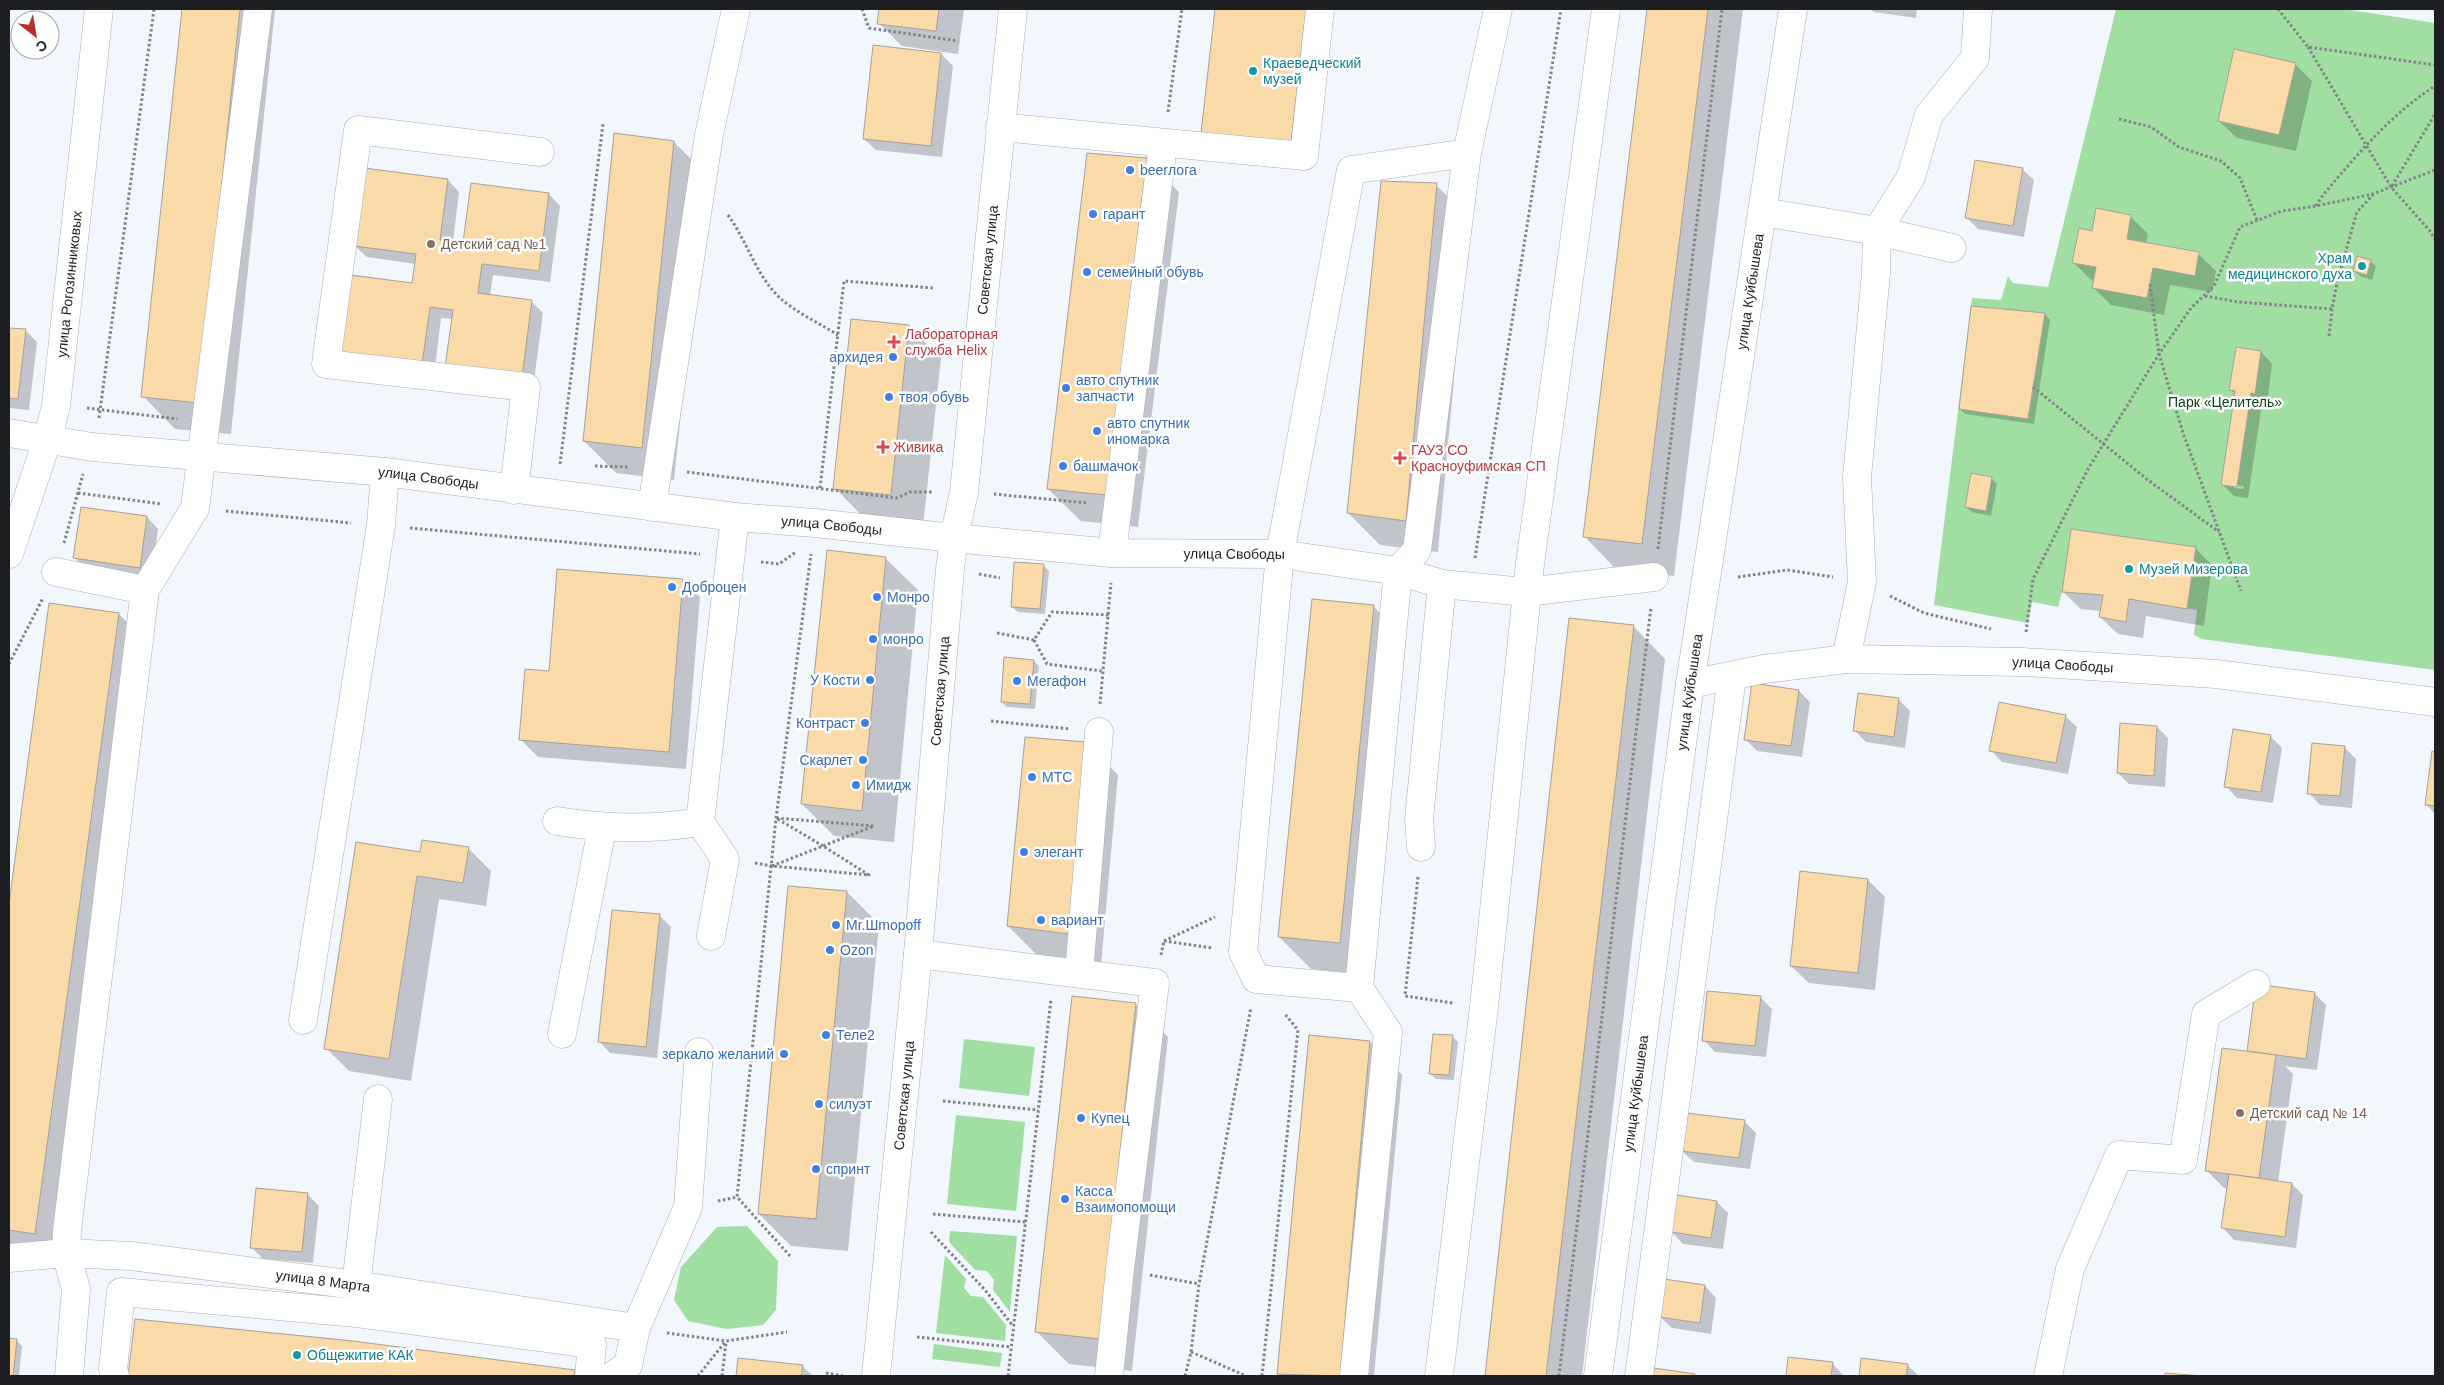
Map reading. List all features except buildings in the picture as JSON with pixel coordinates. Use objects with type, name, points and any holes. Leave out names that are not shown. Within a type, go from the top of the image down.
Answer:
[{"type":"street","name":"улица Рогозинниковых","points":[[9,554],[47,441],[56,406],[99,9]]},
{"type":"street","points":[[69,1376],[76,1289],[66,1253],[145,590],[196,508],[258,9]]},
{"type":"street","points":[[652,507],[709,135],[736,9]]},
{"type":"street","name":"Советская улица","points":[[876,1376],[918,954],[950,569],[954,538],[964,492],[1013,9]]},
{"type":"street","points":[[1000,127],[1304,156],[1320,9]]},
{"type":"street","points":[[1354,1376],[1388,1032],[1359,988],[1398,571],[1417,550],[1467,153],[1498,9]]},
{"type":"street","points":[[1438,1376],[1484,1007],[1526,592],[1606,9]]},
{"type":"street","name":"улица Куйбышева","points":[[1598,1376],[1690,684],[1793,9]]},
{"type":"street","points":[[1846,659],[1862,582],[1857,477],[1876,273],[1877,231],[1911,177],[1929,115],[1975,58],[1978,9]]},
{"type":"street","points":[[514,490],[526,387],[326,364],[358,130],[540,152]]},
{"type":"street","points":[[1112,553],[1163,144]]},
{"type":"street","points":[[1359,988],[1256,979],[1243,952],[1280,554],[1351,170],[1467,153]]},
{"type":"street","points":[[1763,212],[1877,231],[1952,248]]},
{"type":"street","name":"улица Свободы","points":[[9,433],[47,441],[92,446],[385,472],[734,517],[814,532],[954,538],[1112,553],[1280,554],[1398,571],[1442,584],[1526,592],[1654,577]]},
{"type":"street","points":[[303,1020],[381,525],[385,472]]},
{"type":"street","points":[[711,936],[725,858],[700,822],[734,517]]},
{"type":"street","points":[[56,572],[145,590]]},
{"type":"street","points":[[1421,847],[1419,819],[1442,584]]},
{"type":"street","name":"улица Свободы","points":[[1690,684],[1764,669],[1846,659],[2023,662],[2216,674],[2435,702]]},
{"type":"street","points":[[1639,1376],[1732,677]]},
{"type":"street","points":[[1067,971],[1098,732]]},
{"type":"street","points":[[557,822],[602,828],[661,828],[700,822]]},
{"type":"street","points":[[562,1034],[602,828]]},
{"type":"street","points":[[918,954],[1156,983],[1120,1269],[1109,1376]]},
{"type":"street","points":[[2048,1376],[2070,1269],[2119,1155],[2183,1160],[2206,1014],[2256,984]]},
{"type":"street","points":[[612,1376],[628,1365],[636,1328],[688,1207],[699,1052]]},
{"type":"street","points":[[356,1284],[378,1099]]},
{"type":"street","name":"улица 8 Марта","points":[[9,1258],[66,1253],[131,1256],[356,1284],[636,1328]]},
{"type":"street","points":[[115,1376],[113,1369],[121,1292],[357,1313],[592,1344],[588,1376]]},
{"type":"path","points":[[9,664],[56,572],[101,409],[154,9]]},
{"type":"path","points":[[862,9],[869,28],[958,41]]},
{"type":"path","points":[[1163,144],[1182,9]]},
{"type":"path","points":[[1475,559],[1560,9]]},
{"type":"path","points":[[1558,1376],[1722,9]]},
{"type":"path","points":[[2278,9],[2308,47],[2391,187],[2430,231],[2435,240]]},
{"type":"path","points":[[2308,47],[2435,65]]},
{"type":"path","points":[[2316,206],[2366,144],[2415,99],[2435,86]]},
{"type":"path","points":[[2391,187],[2435,114]]},
{"type":"path","points":[[2119,119],[2151,127],[2179,148],[2221,161],[2240,178],[2257,220]]},
{"type":"path","points":[[560,465],[603,124]]},
{"type":"path","points":[[2028,623],[2033,579],[2088,469],[2159,354],[2191,308],[2214,286],[2240,227],[2282,210],[2316,206],[2373,194],[2435,170]]},
{"type":"path","points":[[703,182],[740,231],[760,272],[779,297],[838,335]]},
{"type":"path","points":[[2329,336],[2338,278],[2357,212],[2373,194]]},
{"type":"path","points":[[790,1256],[737,1197],[776,818],[820,488],[844,281],[933,288]]},
{"type":"path","points":[[2150,284],[2159,354],[2183,433],[2241,591]]},
{"type":"path","points":[[2204,296],[2238,302],[2332,308]]},
{"type":"path","points":[[2034,387],[2148,480],[2220,533]]},
{"type":"path","points":[[56,406],[101,409],[207,424]]},
{"type":"path","points":[[517,461],[570,465]]},
{"type":"path","points":[[590,466],[659,468],[896,498],[910,492],[964,492],[1117,506]]},
{"type":"path","points":[[78,493],[196,508],[694,554],[779,564],[814,532]]},
{"type":"path","points":[[991,721],[1098,732],[1102,671],[1109,615],[1112,553]]},
{"type":"path","points":[[950,569],[1000,578]]},
{"type":"path","points":[[1034,640],[1052,612],[1109,615]]},
{"type":"path","points":[[997,633],[1034,640]]},
{"type":"path","points":[[1034,640],[1047,664],[1102,671]]},
{"type":"path","points":[[772,866],[869,876],[776,818]]},
{"type":"path","points":[[772,866],[874,826],[776,818]]},
{"type":"path","points":[[1421,847],[1405,996],[1484,1007]]},
{"type":"path","points":[[1243,952],[1164,941],[1248,902]]},
{"type":"path","points":[[1008,1376],[1038,1110],[1067,971]]},
{"type":"path","points":[[1185,1376],[1191,1352],[1198,1284],[1256,979]]},
{"type":"path","points":[[1256,979],[1298,1030],[1262,1376]]},
{"type":"path","points":[[943,1101],[1038,1110]]},
{"type":"path","points":[[933,1214],[1025,1222]]},
{"type":"path","points":[[931,1232],[975,1279],[1014,1326]]},
{"type":"path","points":[[1120,1269],[1198,1284]]},
{"type":"path","points":[[636,1328],[726,1342],[788,1332]]},
{"type":"path","points":[[917,1337],[1012,1347]]},
{"type":"path","points":[[698,1376],[726,1342]]},
{"type":"path","points":[[722,1376],[726,1342]]},
{"type":"path","points":[[1191,1352],[1246,1376]]},
{"type":"path","points":[[826,1373],[843,1376]]},
{"type":"green space","name":"Парк «Целитель»","points":[[2116,9],[2344,9],[2435,23],[2435,670],[2202,639],[2194,635],[2197,610],[2129,599],[2126,622],[2099,617],[2103,595],[2062,592],[2058,607],[2032,602],[2028,623],[1934,605],[1972,298],[2001,300],[2008,276],[2013,283],[2048,287]]},
{"type":"green space","points":[[964,1039],[1035,1047],[1029,1096],[959,1088]]},
{"type":"green space","points":[[956,1115],[1025,1122],[1016,1211],[947,1204]]},
{"type":"green space","points":[[747,1226],[778,1261],[776,1310],[763,1325],[727,1329],[688,1321],[674,1300],[681,1267],[717,1227]]},
{"type":"green space","points":[[950,1231],[1017,1236],[1010,1312],[993,1290],[994,1280],[987,1271],[975,1270],[949,1242]]},
{"type":"green space","points":[[945,1255],[966,1279],[964,1288],[971,1296],[983,1297],[1006,1325],[1005,1341],[936,1333]]},
{"type":"green space","points":[[934,1344],[1002,1353],[1000,1367],[932,1359]]},
{"type":"place","name":"Краеведческий музей","points":[[1253,71]]},
{"type":"place","name":"beerлога","points":[[1130,170]]},
{"type":"place","name":"гарант","points":[[1093,214]]},
{"type":"place","name":"Детский сад №1","points":[[431,244]]},
{"type":"place","name":"Храм медицинского духа","points":[[2362,266]]},
{"type":"place","name":"семейный обувь","points":[[1087,272]]},
{"type":"place","name":"Лабораторная служба Helix","points":[[894,342]]},
{"type":"place","name":"архидея","points":[[893,357]]},
{"type":"place","name":"авто спутник запчасти","points":[[1066,388]]},
{"type":"place","name":"твоя обувь","points":[[889,397]]},
{"type":"place","name":"авто спутник иномарка","points":[[1097,431]]},
{"type":"place","name":"Живика","points":[[883,447]]},
{"type":"place","name":"ГАУЗ СО Красноуфимская СП","points":[[1400,458]]},
{"type":"place","name":"башмачок","points":[[1063,466]]},
{"type":"place","name":"Музей Мизерова","points":[[2129,569]]},
{"type":"place","name":"Доброцен","points":[[672,587]]},
{"type":"place","name":"Монро","points":[[877,597]]},
{"type":"place","name":"монро","points":[[873,639]]},
{"type":"place","name":"У Кости","points":[[870,680]]},
{"type":"place","name":"Мегафон","points":[[1017,681]]},
{"type":"place","name":"Контраст","points":[[865,723]]},
{"type":"place","name":"Скарлет","points":[[863,760]]},
{"type":"place","name":"МТС","points":[[1032,777]]},
{"type":"place","name":"Имидж","points":[[856,785]]},
{"type":"place","name":"элегант","points":[[1024,852]]},
{"type":"place","name":"вариант","points":[[1041,920]]},
{"type":"place","name":"Mr.Шmopoff","points":[[836,925]]},
{"type":"place","name":"Ozon","points":[[830,950]]},
{"type":"place","name":"Теле2","points":[[826,1035]]},
{"type":"place","name":"зеркало желаний","points":[[784,1054]]},
{"type":"place","name":"силуэт","points":[[819,1104]]},
{"type":"place","name":"Детский сад № 14","points":[[2240,1113]]},
{"type":"place","name":"Купец","points":[[1081,1118]]},
{"type":"place","name":"спринт","points":[[816,1169]]},
{"type":"place","name":"Касса Взаимопомощи","points":[[1065,1199]]},
{"type":"place","name":"Общежитие КАК","points":[[297,1355]]}]
